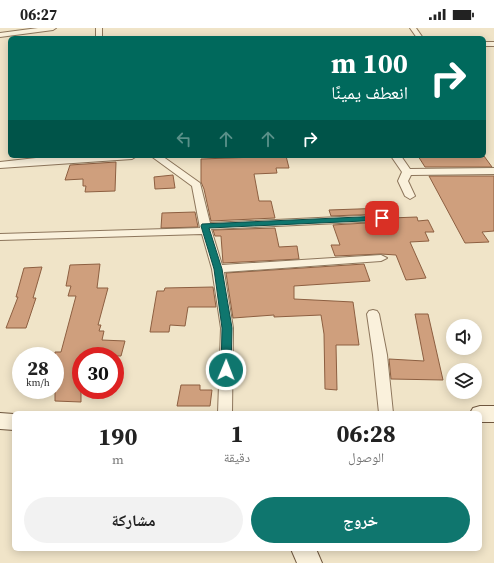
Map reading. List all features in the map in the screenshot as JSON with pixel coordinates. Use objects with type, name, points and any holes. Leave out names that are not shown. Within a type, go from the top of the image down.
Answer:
[{"type":"main road","points":[[482,414],[494,414]]},
{"type":"main road","points":[[0,421],[12,422]]},
{"type":"main road","points":[[304,551],[310,563]]},
{"type":"street","points":[[0,35],[54,28]]},
{"type":"street","points":[[0,165],[58,158]]},
{"type":"street","points":[[159,158],[197,185],[205,228],[218,269],[227,328],[225,411]]},
{"type":"street","points":[[397,158],[407,172]]},
{"type":"street","points":[[407,172],[494,171]]},
{"type":"street","points":[[407,172],[403,181],[410,196]]},
{"type":"street","points":[[0,236],[205,228],[382,218]]},
{"type":"street","points":[[218,269],[381,258]]},
{"type":"street","points":[[373,314],[380,355],[386,411]]},
{"type":"building","points":[[286,158],[289,168],[276,168],[277,173],[254,174],[259,201],[271,201],[275,218],[211,221],[201,182],[201,159]]},
{"type":"building","points":[[419,158],[485,158],[492,167],[425,167]]},
{"type":"building","points":[[116,162],[115,191],[85,192],[86,186],[83,186],[83,179],[65,180],[70,165]]},
{"type":"building","points":[[173,175],[175,188],[155,189],[154,177]]},
{"type":"building","points":[[429,176],[494,176],[494,231],[482,232],[489,242],[465,243]]},
{"type":"building","points":[[386,208],[390,218],[417,217],[418,221],[428,220],[434,232],[425,232],[429,241],[410,242],[426,278],[406,280],[396,255],[381,254],[335,256],[331,245],[340,245],[333,225],[382,222],[388,217],[382,214],[331,216],[329,210]]},
{"type":"building","points":[[195,212],[198,227],[161,228],[162,213]]},
{"type":"building","points":[[275,228],[279,247],[297,246],[299,259],[223,263],[221,236],[215,236],[213,230]]},
{"type":"building","points":[[100,264],[97,288],[108,288],[98,325],[101,325],[99,331],[104,331],[102,340],[125,341],[123,347],[72,347],[72,399],[81,399],[81,402],[55,401],[55,399],[64,399],[64,347],[62,347],[76,296],[68,296],[71,286],[66,286],[70,265]]},
{"type":"building","points":[[364,264],[370,281],[294,286],[294,299],[353,302],[359,345],[336,345],[337,390],[325,389],[324,334],[321,315],[274,317],[274,315],[233,318],[226,273]]},
{"type":"building","points":[[42,267],[33,298],[36,298],[26,328],[6,328],[18,297],[16,297],[24,268]]},
{"type":"building","points":[[213,287],[216,307],[188,307],[185,326],[170,325],[169,332],[150,332],[157,291],[164,291],[165,288]]},
{"type":"building","points":[[415,314],[428,314],[443,380],[391,379],[389,359],[424,361]]},
{"type":"building","points":[[181,385],[200,385],[200,390],[212,390],[210,406],[177,406]]},
{"type":"route","points":[[226,370],[227,328],[218,269],[205,226],[382,218]]}]
